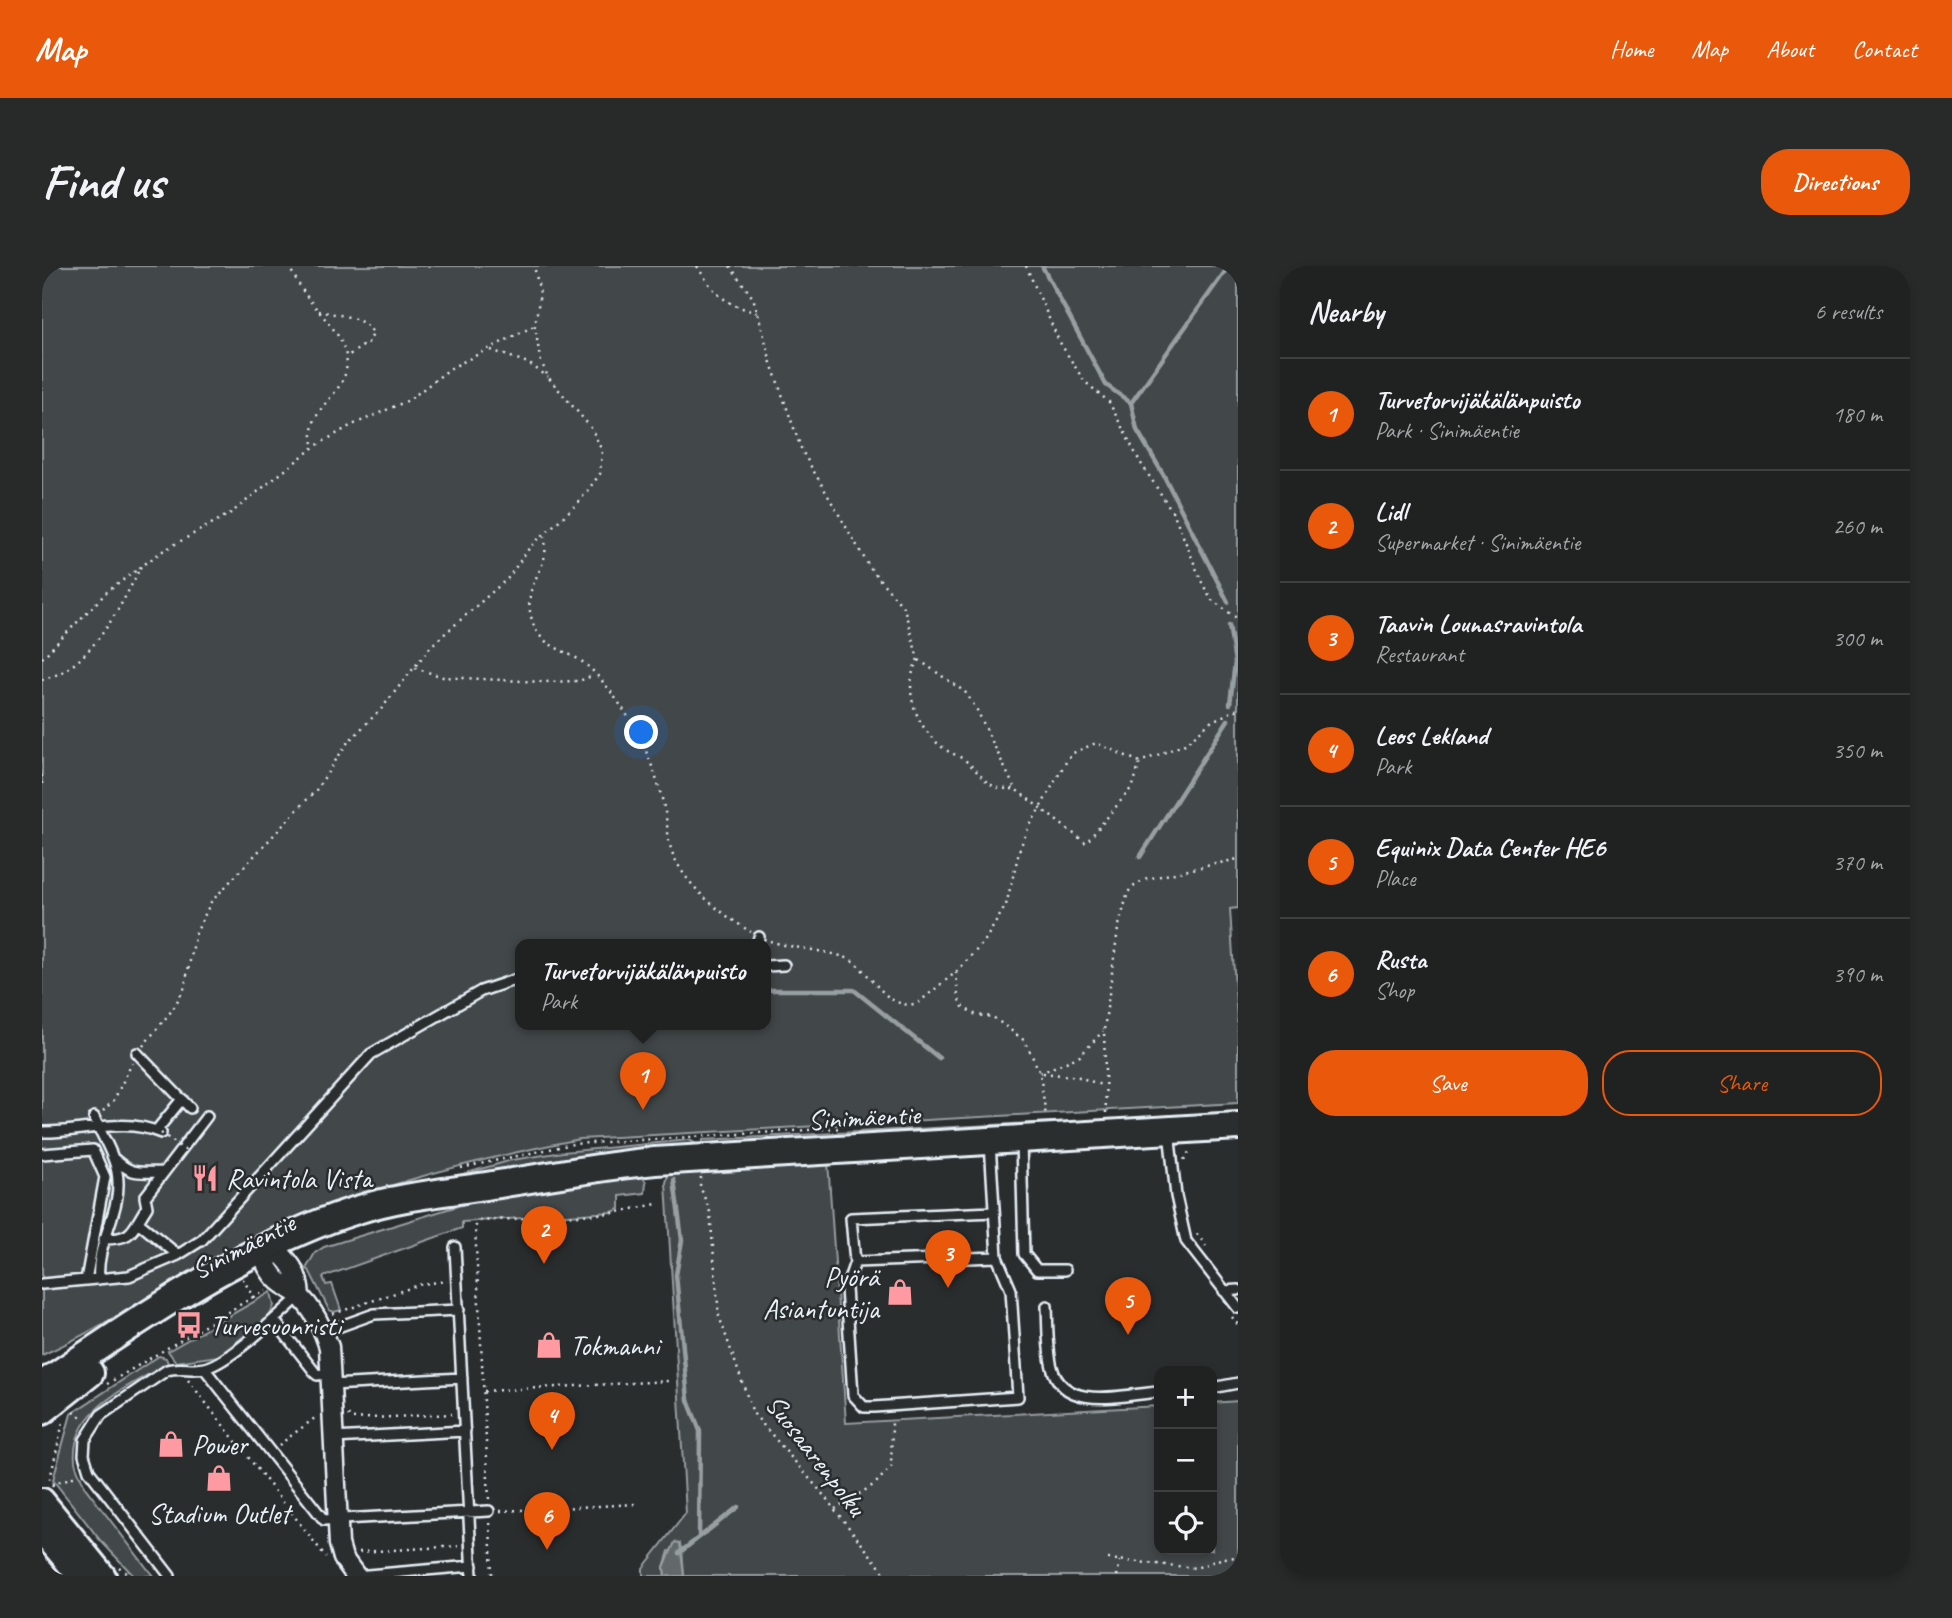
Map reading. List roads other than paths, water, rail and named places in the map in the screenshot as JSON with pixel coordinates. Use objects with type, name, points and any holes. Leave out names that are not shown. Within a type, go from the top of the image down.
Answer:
[{"type":"main road","name":"Sinimäentie","points":[[42,1385],[101,1345],[239,1272],[275,1256],[357,1210],[415,1196],[576,1170],[655,1161],[1238,1125]]},
{"type":"main road","name":"Sinimäentie","points":[[42,1411],[70,1387],[239,1272]]},
{"type":"main road","points":[[48,1488],[103,1576]]},
{"type":"main road","points":[[42,1531],[76,1571]]},
{"type":"main road","points":[[42,1546],[50,1555],[76,1571]]},
{"type":"street","points":[[275,1256],[276,1283],[300,1296],[327,1324],[338,1519],[343,1558],[356,1576]]},
{"type":"lane","points":[[771,966],[784,965]]},
{"type":"lane","points":[[42,1283],[129,1276],[178,1255],[202,1240],[371,1054],[481,991],[515,980]]},
{"type":"lane","points":[[137,1053],[190,1108]]},
{"type":"lane","points":[[42,1132],[125,1124],[159,1132],[181,1099]]},
{"type":"lane","points":[[104,1239],[121,1240],[128,1236],[147,1207],[145,1197],[207,1116]]},
{"type":"lane","points":[[94,1117],[117,1172],[117,1187],[104,1239],[99,1279]]},
{"type":"lane","points":[[1169,1130],[1176,1196],[1186,1241],[1224,1291],[1234,1311]]},
{"type":"lane","points":[[1021,1139],[1024,1254],[1037,1270],[1065,1270]]},
{"type":"lane","points":[[990,1141],[997,1256],[1011,1290],[1018,1397],[864,1407],[853,1395],[846,1288],[855,1262],[851,1218],[994,1212]]},
{"type":"lane","points":[[42,1154],[93,1150],[101,1162],[105,1177],[86,1280]]},
{"type":"lane","points":[[112,1156],[127,1171],[163,1172]]},
{"type":"lane","points":[[139,1223],[178,1255]]},
{"type":"lane","points":[[455,1247],[472,1576]]},
{"type":"lane","points":[[855,1262],[997,1256]]},
{"type":"lane","points":[[1224,1291],[1238,1290]]},
{"type":"lane","points":[[170,1576],[89,1471],[84,1455],[85,1440],[101,1415],[167,1370],[177,1367],[204,1368],[218,1362],[274,1320],[300,1296]]},
{"type":"lane","points":[[1046,1306],[1052,1368],[1065,1390],[1087,1397],[1154,1392]]},
{"type":"lane","points":[[327,1324],[374,1314],[459,1310]]},
{"type":"lane","points":[[274,1320],[317,1375],[330,1379],[462,1378]]},
{"type":"lane","points":[[204,1368],[324,1520],[489,1511]]},
{"type":"lane","points":[[1217,1387],[1238,1383]]},
{"type":"lane","points":[[333,1438],[465,1431]]},
{"type":"lane","points":[[356,1576],[472,1566]]},
{"type":"waterway","points":[[1042,266],[1106,385],[1131,403]]},
{"type":"waterway","points":[[1228,602],[1163,474],[1137,430],[1131,403],[1229,266]]},
{"type":"waterway","points":[[1229,625],[1235,662],[1230,704]]},
{"type":"waterway","points":[[1140,857],[1228,720]]},
{"type":"waterway","points":[[771,990],[854,990],[939,1058]]},
{"type":"waterway","points":[[674,1180],[682,1240],[676,1275],[688,1400],[700,1431],[699,1536]]},
{"type":"waterway","points":[[679,1553],[738,1507]]},
{"type":"place","name":"Turvetorvijäkälänpuisto","points":[[643,1110]]},
{"type":"place","name":"Ravintola Vista","points":[[205,1178]]},
{"type":"place","name":"Lidl","points":[[544,1264]]},
{"type":"place","name":"Taavin Lounasravintola","points":[[948,1288]]},
{"type":"place","name":"Pyörä Asiantuntija","points":[[900,1292]]},
{"type":"place","name":"Turvesuonristi","points":[[189,1325]]},
{"type":"place","name":"Equinix Data Center HE6","points":[[1128,1335]]},
{"type":"place","name":"Tokmanni","points":[[549,1345]]},
{"type":"place","name":"Power","points":[[171,1444]]},
{"type":"place","name":"Leos Lekland","points":[[552,1450]]},
{"type":"place","name":"Stadium Outlet","points":[[219,1478]]},
{"type":"place","name":"Rusta","points":[[547,1550]]}]
